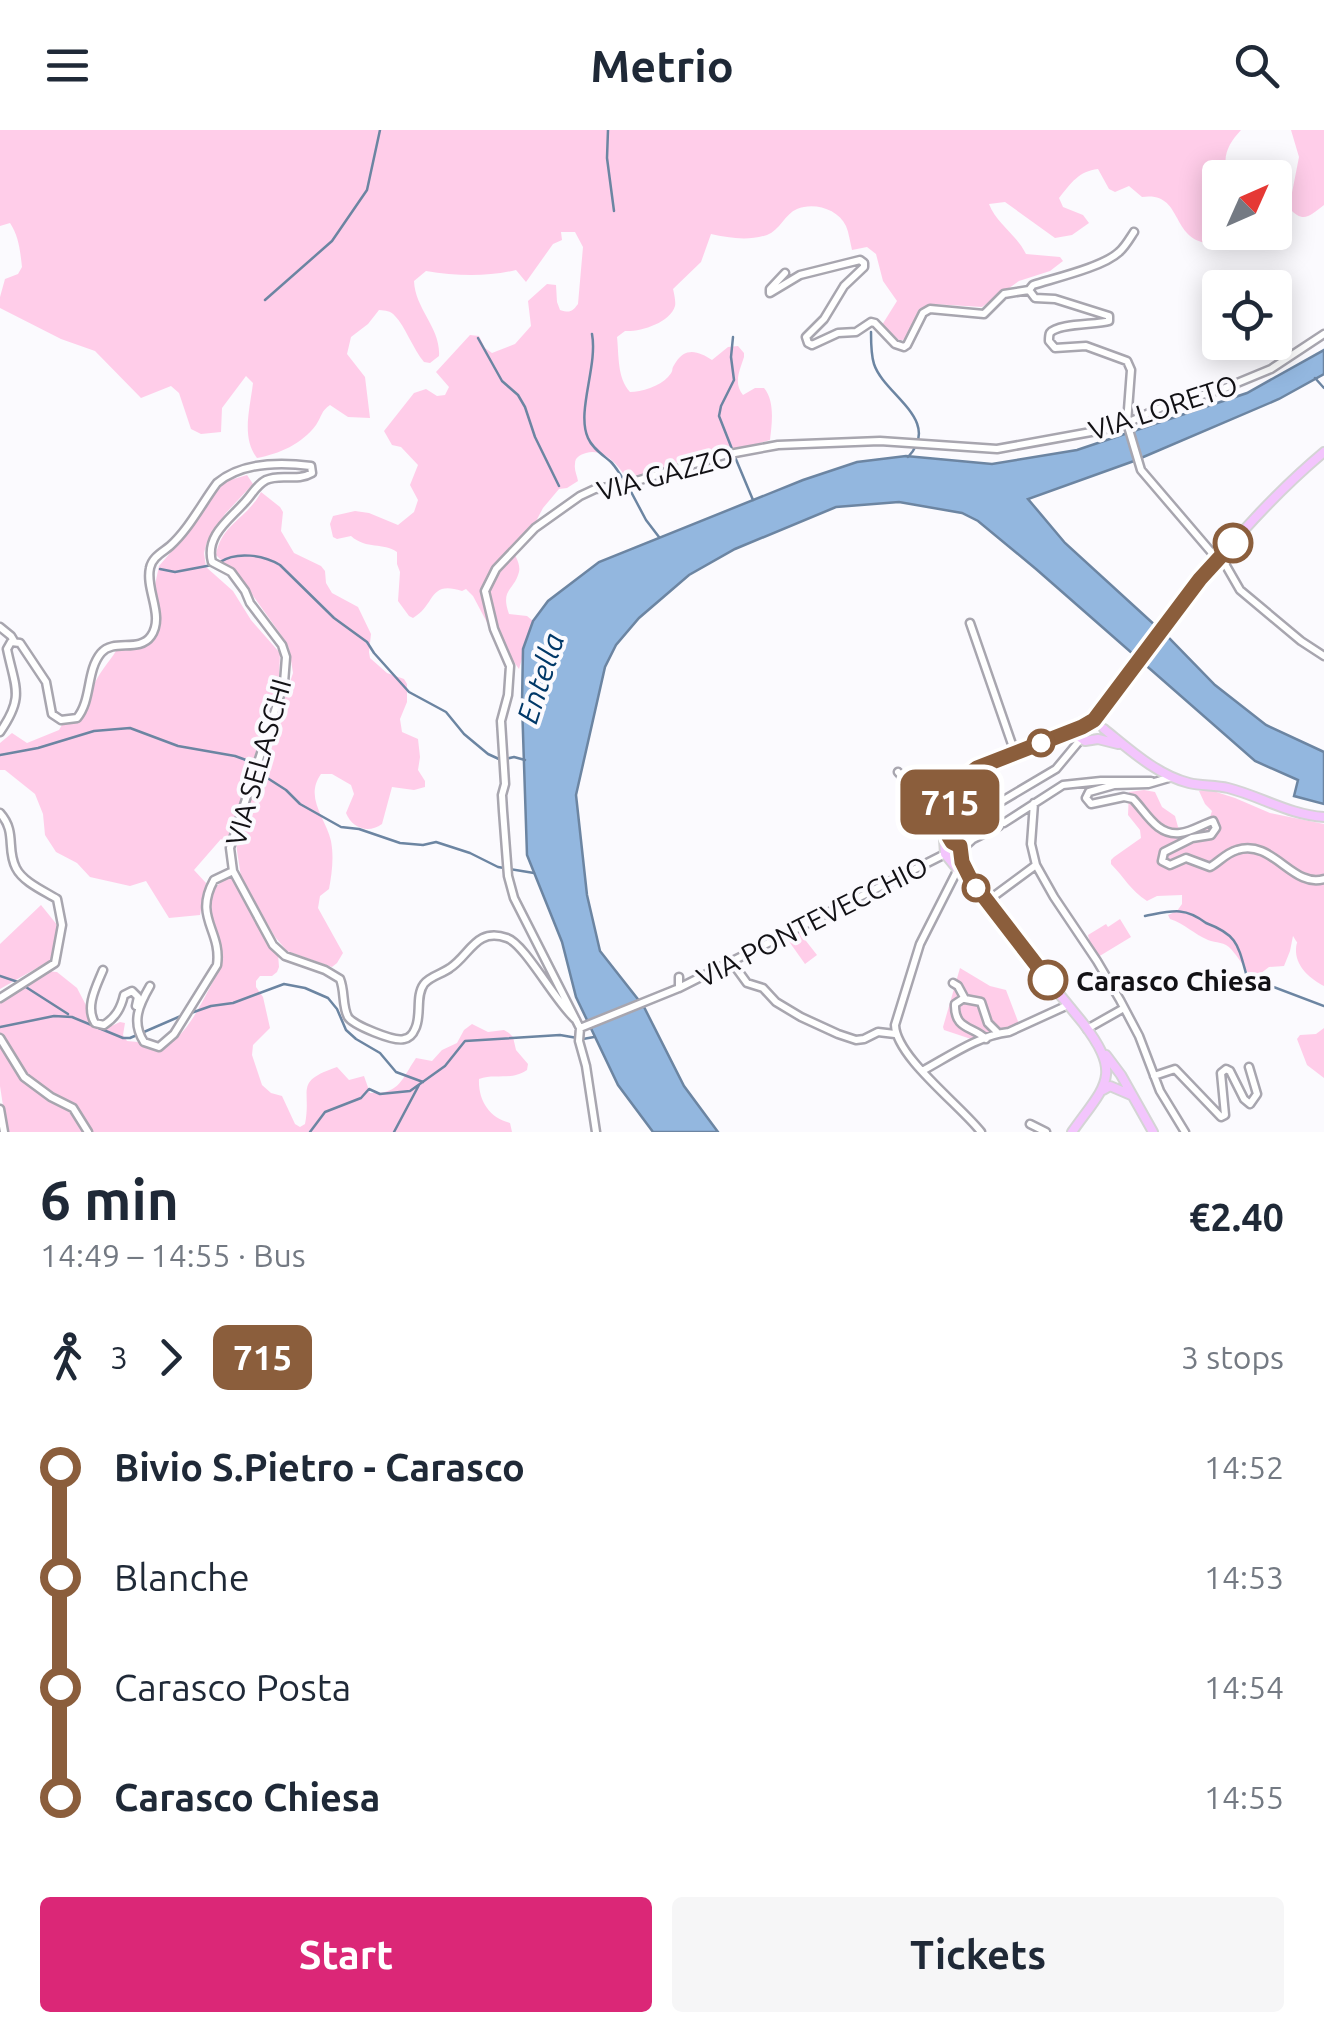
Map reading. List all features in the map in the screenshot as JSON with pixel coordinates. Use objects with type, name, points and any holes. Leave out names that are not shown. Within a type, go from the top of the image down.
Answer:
[{"type":"main road","points":[[978,892],[953,850],[943,824],[954,794],[968,775],[1055,738],[1080,734],[1109,702],[1200,579],[1274,497],[1324,452]]},
{"type":"main road","points":[[1080,734],[1084,741],[1103,734],[1109,702]]},
{"type":"main road","points":[[1094,720],[1172,777],[1227,788],[1324,817]]},
{"type":"main road","points":[[1098,738],[1126,746]]},
{"type":"main road","points":[[946,813],[947,832],[958,869],[1087,1028],[1120,1074],[1153,1132]]},
{"type":"main road","points":[[1100,1046],[1107,1067],[1131,1095]]},
{"type":"main road","points":[[1107,1067],[1120,1074]]},
{"type":"main road","points":[[1072,1132],[1100,1092],[1107,1067]]},
{"type":"main road","points":[[1100,1092],[1110,1086],[1131,1095]]},
{"type":"street","points":[[785,273],[770,292],[800,275],[860,260],[864,267],[844,286],[806,342],[812,345],[838,333],[856,332],[871,322],[895,344],[904,347],[923,312],[930,309],[984,314],[1004,294],[1029,290],[1112,257],[1134,232]]},
{"type":"street","points":[[1029,290],[1034,298],[1055,299],[1109,316],[1105,324],[1054,330],[1049,341],[1056,348],[1086,346],[1127,361],[1131,370],[1127,426],[1141,470],[1219,558],[1240,590],[1301,642],[1324,656]]},
{"type":"street","name":"VIA LORETO","points":[[930,444],[996,449],[1127,426],[1160,408],[1226,388],[1271,369],[1324,334]]},
{"type":"street","name":"VIA GAZZO","points":[[580,1026],[514,898],[508,876],[502,811],[505,784],[501,721],[510,666],[487,604],[488,581],[535,528],[588,492],[724,455],[778,446],[856,440],[930,444]]},
{"type":"street","name":"VIA SELASCHI","points":[[14,641],[46,682],[52,714],[66,721],[77,718],[101,653],[112,646],[144,643],[151,637],[156,623],[149,588],[150,567],[217,483],[266,464],[312,468],[306,477],[264,480],[225,521],[212,542],[212,562],[231,572],[282,645],[286,657],[284,683],[230,848],[233,871],[274,945],[285,956],[340,979],[346,1012],[357,1025],[397,1039],[408,1038],[419,1015],[420,990],[427,981],[453,967],[476,940],[488,936],[512,940],[580,1026]]},
{"type":"street","points":[[970,623],[1015,753]]},
{"type":"street","points":[[0,628],[14,641],[7,649],[17,685],[17,700],[0,732]]},
{"type":"street","points":[[953,850],[1006,797],[1056,769],[1080,734]]},
{"type":"street","points":[[898,772],[943,824]]},
{"type":"street","points":[[1172,777],[1135,786],[1114,785],[1090,792],[1086,798],[1091,804],[1133,799],[1156,825],[1180,833],[1213,821],[1216,828],[1210,835],[1192,838],[1164,852],[1162,860],[1170,866],[1186,858],[1210,867],[1248,847],[1262,850],[1301,877],[1316,882],[1324,879]]},
{"type":"street","points":[[953,850],[1069,784],[1158,782]]},
{"type":"street","points":[[1034,803],[1031,844],[1036,865],[1125,1010],[1154,1076],[1185,1132]]},
{"type":"street","points":[[0,813],[10,826],[16,868],[56,899],[62,925],[55,963],[0,998]]},
{"type":"street","points":[[986,817],[999,826]]},
{"type":"street","name":"VIA PONTEVECCHIO","points":[[580,1026],[678,988],[953,850]]},
{"type":"street","points":[[986,902],[1036,865]]},
{"type":"street","points":[[958,869],[920,944],[895,1025],[896,1034],[922,1071],[981,1132]]},
{"type":"street","points":[[103,970],[92,998],[91,1016],[96,1023],[104,1025],[121,1008],[124,995],[132,991],[138,997],[134,1018],[137,1032],[144,1042],[160,1047],[182,1022],[217,964],[219,952],[204,906],[214,880],[233,871]]},
{"type":"street","points":[[731,961],[744,981],[826,1028],[856,1040],[878,1032],[896,1034]]},
{"type":"street","points":[[678,988],[679,977]]},
{"type":"street","points":[[953,984],[964,998]]},
{"type":"street","points":[[136,1021],[150,986]]},
{"type":"street","points":[[986,1039],[983,1034],[969,1034],[955,1011],[957,1002],[964,998],[980,1002],[988,1024],[998,1033]]},
{"type":"street","points":[[922,1071],[998,1033],[1009,1032],[1068,1005]]},
{"type":"street","points":[[1087,1028],[1125,1010]]},
{"type":"street","points":[[580,1026],[579,1042],[596,1132]]},
{"type":"street","points":[[0,1038],[24,1077],[73,1108],[88,1132]]},
{"type":"street","points":[[1154,1076],[1175,1070],[1224,1116],[1221,1073],[1226,1069],[1230,1072],[1250,1104],[1257,1094],[1249,1067]]},
{"type":"street","points":[[0,1109],[4,1132]]},
{"type":"street","points":[[1030,1124],[1046,1132]]},
{"type":"shaded area","points":[[0,130],[1241,130],[1232,141],[1226,160],[1202,160],[1202,241],[1187,233],[1164,201],[1142,197],[1129,186],[1115,192],[1109,189],[1098,169],[1091,170],[1076,179],[1059,198],[1063,207],[1083,215],[1089,223],[1072,235],[1055,238],[1005,202],[989,204],[1026,254],[1060,257],[1063,261],[1050,271],[1019,281],[982,307],[932,304],[919,309],[905,339],[900,341],[882,325],[897,301],[883,281],[876,254],[867,247],[852,250],[846,226],[831,211],[811,206],[797,209],[772,233],[760,237],[711,234],[701,262],[673,289],[672,312],[654,325],[625,331],[617,337],[621,373],[630,392],[639,391],[665,380],[684,354],[698,353],[712,360],[728,347],[738,346],[744,353],[738,376],[743,395],[764,388],[770,399],[770,440],[631,480],[605,455],[593,452],[578,457],[578,481],[559,489],[534,525],[511,546],[519,569],[507,595],[509,614],[527,616],[533,621],[519,669],[466,589],[438,591],[413,618],[398,601],[397,552],[351,536],[337,539],[330,524],[333,516],[355,511],[398,525],[414,512],[418,500],[410,485],[418,465],[401,447],[392,445],[384,431],[414,393],[426,389],[437,396],[445,395],[449,387],[436,372],[470,335],[479,336],[492,353],[515,344],[531,326],[528,301],[547,284],[556,285],[560,310],[574,309],[578,304],[583,247],[575,232],[561,232],[562,240],[553,244],[526,282],[516,270],[471,275],[426,271],[414,281],[415,291],[436,336],[439,356],[430,363],[424,362],[395,316],[379,310],[351,337],[347,354],[365,377],[370,418],[348,417],[330,405],[297,443],[257,458],[248,432],[253,383],[246,376],[222,408],[221,432],[201,434],[191,429],[179,393],[171,386],[141,398],[95,351],[61,339],[0,308],[5,279],[18,274],[22,267],[13,228],[10,223],[0,226]]},
{"type":"shaded area","points":[[1291,130],[1324,130],[1324,205],[1306,217],[1292,210],[1299,157]]},
{"type":"shaded area","points":[[247,475],[253,484],[225,514],[207,542],[206,567],[233,591],[251,620],[280,653],[279,679],[227,844],[221,839],[194,870],[206,883],[200,915],[169,918],[146,881],[130,886],[90,877],[77,863],[56,852],[45,835],[43,814],[35,794],[0,770],[0,743],[12,733],[27,743],[82,715],[95,682],[116,651],[144,647],[154,636],[160,622],[153,594],[159,566],[216,490],[227,481]]},
{"type":"shaded area","points":[[261,492],[283,512],[281,531],[294,553],[321,566],[332,593],[358,607],[371,634],[370,658],[407,684],[407,702],[400,719],[402,732],[418,739],[418,770],[425,781],[425,787],[414,790],[392,787],[382,824],[366,829],[352,822],[346,813],[354,794],[351,785],[332,774],[321,774],[316,783],[315,800],[331,841],[332,859],[329,889],[320,896],[318,908],[343,953],[332,967],[287,951],[275,937],[241,877],[236,844],[293,673],[284,639],[243,582],[216,555],[223,536]]},
{"type":"shaded area","points":[[1207,789],[1270,813],[1324,824],[1324,986],[1302,968],[1293,936],[1284,966],[1269,967],[1251,977],[1229,947],[1170,919],[1168,915],[1182,904],[1182,895],[1157,896],[1147,901],[1111,864],[1114,857],[1141,838],[1140,830],[1128,815],[1129,792],[1155,792],[1182,830],[1208,823],[1212,811],[1199,791]]},
{"type":"shaded area","points":[[229,878],[235,880],[266,940],[278,954],[277,972],[260,976],[256,981],[270,1028],[253,1045],[252,1055],[262,1085],[282,1096],[295,1124],[305,1124],[307,1088],[314,1077],[337,1067],[349,1080],[364,1076],[370,1093],[388,1091],[399,1084],[416,1058],[432,1061],[442,1050],[457,1043],[472,1024],[488,1032],[509,1033],[528,1064],[527,1070],[515,1075],[479,1079],[486,1107],[510,1123],[512,1132],[7,1132],[0,1086],[0,1003],[45,971],[57,972],[77,988],[90,1021],[99,1028],[125,1023],[123,1035],[127,1041],[154,1051],[166,1046],[185,1029],[218,973],[221,945],[209,899],[218,885]]},
{"type":"shaded area","points":[[41,905],[58,926],[51,960],[0,989],[0,944]]},
{"type":"shaded area","points":[[1120,919],[1131,937],[1098,957],[1086,941],[1088,935]]},
{"type":"shaded area","points":[[799,932],[817,955],[805,964],[788,940]]},
{"type":"shaded area","points":[[960,968],[990,986],[1006,990],[1019,1024],[974,1040],[944,1030]]},
{"type":"shaded area","points":[[1324,1028],[1324,1078],[1307,1065],[1297,1039]]},
{"type":"water","name":"Entella","points":[[1324,350],[1324,374],[1279,399],[1134,461],[1028,499],[1065,543],[1215,685],[1266,725],[1324,752],[1324,804],[1294,796],[1298,780],[1255,761],[1036,569],[978,521],[962,513],[899,502],[836,507],[735,549],[689,575],[639,618],[616,645],[605,667],[576,795],[587,895],[600,951],[644,1007],[684,1086],[718,1132],[653,1132],[618,1085],[576,997],[562,942],[527,855],[523,649],[533,621],[548,601],[599,562],[857,462],[906,456],[992,464],[1077,450],[1247,393]]},
{"type":"waterway","points":[[265,300],[332,241],[367,190],[380,130]]},
{"type":"waterway","points":[[608,130],[607,158],[614,211]]},
{"type":"waterway","points":[[871,332],[874,364],[908,408],[919,431],[917,444],[908,457]]},
{"type":"waterway","points":[[592,334],[585,427],[592,445],[625,481]]},
{"type":"waterway","points":[[732,449],[719,416],[734,380],[733,337]]},
{"type":"waterway","points":[[478,338],[502,381],[525,407],[559,486]]},
{"type":"waterway","points":[[1315,378],[1324,388]]},
{"type":"waterway","points":[[735,457],[753,500]]},
{"type":"waterway","points":[[629,488],[659,537]]},
{"type":"waterway","points":[[220,562],[234,556],[250,556],[280,565],[334,618],[367,642],[409,692],[446,712],[488,754],[501,760],[525,760]]},
{"type":"waterway","points":[[160,569],[175,572],[212,565]]},
{"type":"waterway","points":[[0,755],[94,731],[130,728],[178,746],[235,756],[252,766]]},
{"type":"waterway","points":[[258,772],[300,804],[341,827],[400,843],[436,842],[498,867],[534,873]]},
{"type":"waterway","points":[[1145,916],[1177,911],[1191,914],[1231,937],[1247,977],[1324,1006]]},
{"type":"waterway","points":[[0,976],[18,982],[68,1014]]},
{"type":"waterway","points":[[191,1013],[284,984],[305,988],[328,998],[346,1030],[380,1053],[396,1072],[423,1082]]},
{"type":"waterway","points":[[0,1027],[54,1016],[72,1017],[130,1038],[183,1015]]},
{"type":"waterway","points":[[310,1132],[325,1112],[361,1098],[369,1089],[380,1094],[410,1091],[445,1066],[465,1041],[560,1035],[594,1037]]},
{"type":"waterway","points":[[394,1132],[419,1085]]},
{"type":"bus line","name":"715","points":[[1048,980],[971,880],[962,862],[960,846],[952,842],[947,832],[950,803],[960,784],[977,768],[1094,720],[1200,579],[1233,543]]},
{"type":"place","name":"Carasco Chiesa","points":[[1048,980]]}]
